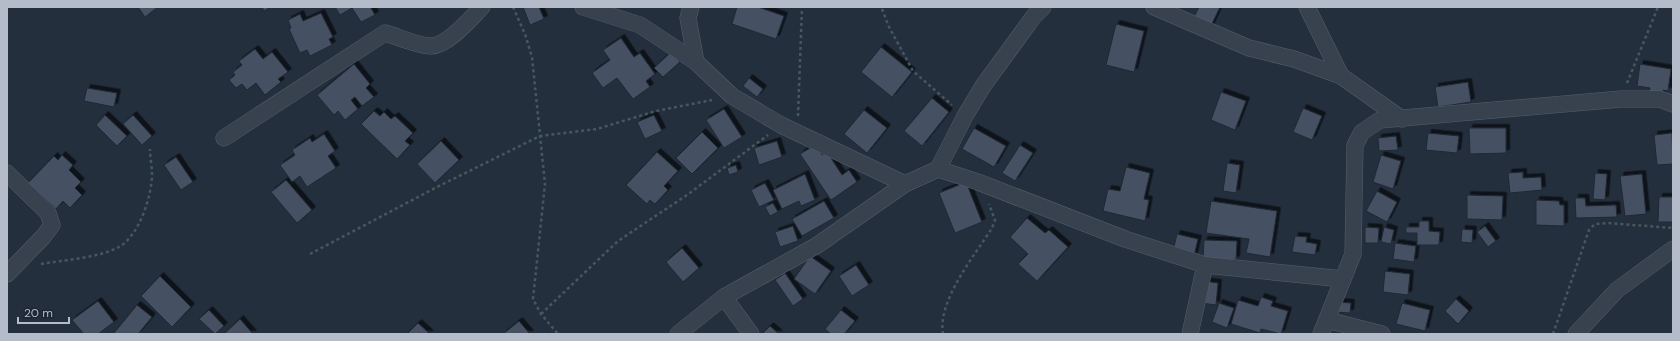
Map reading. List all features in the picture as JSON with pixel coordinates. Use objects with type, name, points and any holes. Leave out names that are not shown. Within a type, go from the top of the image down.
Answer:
[{"type":"street","points":[[224,138],[385,33],[432,46],[444,41],[459,31],[482,7]]},
{"type":"street","points":[[583,7],[640,25],[696,62],[732,96],[797,133],[905,184]]},
{"type":"street","points":[[691,7],[688,18],[696,62]]},
{"type":"street","points":[[678,334],[724,297],[816,246],[905,184],[938,169],[965,116],[1011,47],[1043,7]]},
{"type":"street","points":[[1154,7],[1249,48],[1294,59],[1341,76],[1402,119]]},
{"type":"street","points":[[1307,7],[1341,76]]},
{"type":"street","points":[[1382,334],[1324,327],[1353,254],[1355,145],[1362,132],[1380,120],[1621,99],[1660,99],[1673,104]]},
{"type":"street","points":[[938,169],[978,182],[1125,239],[1205,265],[1343,279]]},
{"type":"street","points":[[7,173],[48,213],[52,225],[43,237],[10,271]]},
{"type":"street","points":[[1576,334],[1617,290],[1673,249]]},
{"type":"street","points":[[1190,334],[1205,265]]},
{"type":"street","points":[[724,297],[751,334]]},
{"type":"path","points":[[513,7],[525,34],[532,57],[545,184],[533,299],[541,314],[558,334]]},
{"type":"path","points":[[797,133],[802,7]]},
{"type":"path","points":[[1621,99],[1658,7]]},
{"type":"path","points":[[882,9],[889,27],[913,71],[928,86],[965,116]]},
{"type":"path","points":[[310,254],[540,136],[597,129],[656,110],[732,96]]},
{"type":"path","points":[[541,314],[618,241],[687,195],[782,125]]},
{"type":"path","points":[[10,271],[106,252],[120,246],[128,240],[137,227],[148,202],[152,174],[150,149]]},
{"type":"path","points":[[943,334],[944,312],[958,282],[992,228],[995,220],[978,182]]},
{"type":"path","points":[[1553,334],[1589,230],[1596,224],[1608,223],[1673,228]]},
{"type":"building","points":[[138,7],[158,7],[145,17]]},
{"type":"building","points":[[262,7],[271,7],[264,11]]},
{"type":"building","points":[[335,7],[373,7],[371,8],[375,15],[361,22],[352,8],[340,15]]},
{"type":"building","points":[[523,7],[539,7],[544,19],[530,25]]},
{"type":"building","points":[[737,7],[758,7],[784,16],[776,39],[732,24]]},
{"type":"building","points":[[1199,7],[1220,7],[1210,28],[1193,19]]},
{"type":"building","points":[[321,13],[333,37],[329,39],[332,45],[310,56],[307,50],[300,53],[289,29],[291,28],[288,20],[300,14],[303,21]]},
{"type":"building","points":[[1116,24],[1144,31],[1134,72],[1106,65]]},
{"type":"building","points":[[621,38],[634,57],[640,53],[655,74],[646,81],[650,87],[633,99],[617,78],[603,88],[592,73],[610,60],[603,50]]},
{"type":"building","points":[[881,47],[912,72],[892,97],[861,72]]},
{"type":"building","points":[[255,49],[263,59],[272,52],[288,72],[278,79],[281,82],[265,95],[256,83],[247,90],[242,84],[236,88],[229,80],[235,75],[233,72],[242,65],[239,61]]},
{"type":"building","points":[[671,52],[680,62],[663,77],[654,68]]},
{"type":"building","points":[[354,64],[370,84],[366,88],[374,97],[362,106],[355,97],[351,100],[358,109],[345,120],[338,111],[334,115],[317,95]]},
{"type":"building","points":[[1640,64],[1671,69],[1668,91],[1663,90],[1663,95],[1649,93],[1650,88],[1637,86]]},
{"type":"building","points":[[749,78],[763,89],[757,97],[743,86]]},
{"type":"building","points":[[1468,82],[1471,102],[1438,107],[1435,87]]},
{"type":"building","points":[[87,88],[117,93],[114,107],[84,101]]},
{"type":"building","points":[[1221,92],[1246,101],[1235,130],[1211,120]]},
{"type":"building","points":[[932,98],[949,112],[922,146],[904,131]]},
{"type":"building","points":[[1303,108],[1322,116],[1312,140],[1293,132]]},
{"type":"building","points":[[724,109],[742,137],[724,148],[706,120]]},
{"type":"building","points":[[864,110],[887,128],[867,153],[844,134]]},
{"type":"building","points":[[374,111],[380,116],[384,112],[391,119],[395,116],[413,133],[405,141],[410,145],[397,159],[361,124]]},
{"type":"building","points":[[105,115],[127,136],[117,146],[96,125]]},
{"type":"building","points":[[133,115],[152,136],[142,145],[123,124]]},
{"type":"building","points":[[654,115],[662,131],[645,139],[637,122]]},
{"type":"building","points":[[974,128],[1006,146],[994,167],[962,149]]},
{"type":"building","points":[[1469,128],[1506,128],[1506,153],[1470,154]]},
{"type":"building","points":[[702,132],[718,148],[692,174],[676,158]]},
{"type":"building","points":[[1428,133],[1459,136],[1457,153],[1426,150]]},
{"type":"building","points":[[1672,133],[1673,164],[1657,165],[1654,135]]},
{"type":"building","points":[[324,134],[335,151],[328,156],[336,168],[307,187],[300,176],[292,182],[280,165],[295,155],[292,150],[310,138],[312,142]]},
{"type":"building","points":[[1396,136],[1398,150],[1379,151],[1378,138]]},
{"type":"building","points":[[441,141],[459,160],[435,183],[417,164]]},
{"type":"building","points":[[777,141],[782,157],[759,165],[754,148]]},
{"type":"building","points":[[815,145],[822,155],[827,152],[842,175],[849,170],[857,182],[831,200],[800,154]]},
{"type":"building","points":[[1020,145],[1033,153],[1015,181],[1002,173]]},
{"type":"building","points":[[657,152],[678,171],[664,186],[668,190],[655,204],[650,200],[647,204],[626,185]]},
{"type":"building","points":[[62,155],[73,165],[69,170],[81,182],[75,188],[82,195],[70,208],[63,201],[56,209],[28,183],[54,156],[58,160]]},
{"type":"building","points":[[1381,155],[1401,161],[1393,189],[1373,182]]},
{"type":"building","points":[[176,157],[193,182],[181,190],[164,165]]},
{"type":"building","points":[[1227,163],[1240,165],[1236,193],[1223,191]]},
{"type":"building","points":[[736,165],[738,172],[729,175],[727,168]]},
{"type":"building","points":[[1126,167],[1150,173],[1144,199],[1149,200],[1145,221],[1103,211],[1108,189],[1120,191]]},
{"type":"building","points":[[1523,172],[1523,178],[1541,177],[1542,190],[1510,193],[1508,173]]},
{"type":"building","points":[[1595,173],[1607,174],[1605,200],[1593,199]]},
{"type":"building","points":[[805,174],[815,200],[801,206],[799,201],[782,209],[773,190]]},
{"type":"building","points":[[1642,174],[1646,214],[1625,216],[1620,176]]},
{"type":"building","points":[[286,180],[312,210],[297,223],[271,192]]},
{"type":"building","points":[[966,182],[982,222],[955,233],[939,193]]},
{"type":"building","points":[[765,183],[774,200],[759,207],[751,190]]},
{"type":"building","points":[[1377,191],[1397,202],[1387,222],[1366,211]]},
{"type":"building","points":[[1467,195],[1503,196],[1502,220],[1467,219]]},
{"type":"building","points":[[1659,197],[1673,197],[1673,222],[1658,222]]},
{"type":"building","points":[[1575,198],[1585,198],[1586,206],[1616,205],[1617,217],[1576,218]]},
{"type":"building","points":[[1536,200],[1559,201],[1560,205],[1564,205],[1564,226],[1536,225]]},
{"type":"building","points":[[824,201],[834,218],[802,236],[792,219]]},
{"type":"building","points":[[1211,201],[1277,211],[1270,257],[1246,253],[1249,239],[1206,233]]},
{"type":"building","points":[[773,203],[778,212],[770,216],[765,207]]},
{"type":"building","points":[[1027,218],[1045,233],[1049,230],[1068,247],[1037,281],[1018,264],[1028,254],[1010,237]]},
{"type":"building","points":[[1419,221],[1429,221],[1429,231],[1440,232],[1439,245],[1417,245],[1417,233],[1406,233],[1406,227],[1419,227]]},
{"type":"building","points":[[793,226],[798,241],[780,247],[775,232]]},
{"type":"building","points":[[1485,226],[1496,241],[1488,247],[1477,232]]},
{"type":"building","points":[[1365,227],[1379,228],[1378,243],[1365,243]]},
{"type":"building","points":[[1384,227],[1394,230],[1391,244],[1381,242]]},
{"type":"building","points":[[1462,229],[1473,230],[1472,243],[1461,242]]},
{"type":"building","points":[[1177,234],[1198,239],[1194,256],[1173,251]]},
{"type":"building","points":[[1295,236],[1307,237],[1306,242],[1317,244],[1315,255],[1292,252]]},
{"type":"building","points":[[1204,240],[1237,241],[1236,260],[1203,258]]},
{"type":"building","points":[[1395,243],[1416,246],[1414,262],[1393,259]]},
{"type":"building","points":[[682,248],[699,268],[683,282],[666,262]]},
{"type":"building","points":[[810,256],[831,271],[815,294],[794,279]]},
{"type":"building","points":[[856,265],[869,285],[852,296],[839,276]]},
{"type":"building","points":[[1385,271],[1410,274],[1408,295],[1383,292]]},
{"type":"building","points":[[785,273],[803,299],[793,306],[775,280]]},
{"type":"building","points":[[160,276],[191,307],[172,327],[141,296]]},
{"type":"building","points":[[1203,281],[1218,283],[1216,305],[1201,303]]},
{"type":"building","points":[[1261,297],[1273,301],[1271,306],[1288,311],[1281,334],[1261,329],[1260,333],[1231,324],[1238,300],[1258,306]]},
{"type":"building","points":[[1456,299],[1469,311],[1458,324],[1445,311]]},
{"type":"building","points":[[98,301],[114,322],[98,334],[84,334],[72,320]]},
{"type":"building","points":[[1337,302],[1351,303],[1350,313],[1336,312]]},
{"type":"building","points":[[1219,303],[1234,308],[1227,328],[1212,322]]},
{"type":"building","points":[[1402,303],[1430,310],[1425,331],[1396,324]]},
{"type":"building","points":[[137,305],[152,317],[138,334],[115,334],[114,333]]},
{"type":"building","points":[[209,310],[224,326],[215,334],[199,319]]},
{"type":"building","points":[[841,310],[855,321],[844,334],[831,334],[825,329]]},
{"type":"building","points":[[240,319],[253,334],[224,334]]},
{"type":"building","points":[[519,321],[530,334],[503,334]]},
{"type":"building","points":[[418,323],[430,334],[407,334]]},
{"type":"building","points":[[770,326],[779,334],[762,334]]}]
